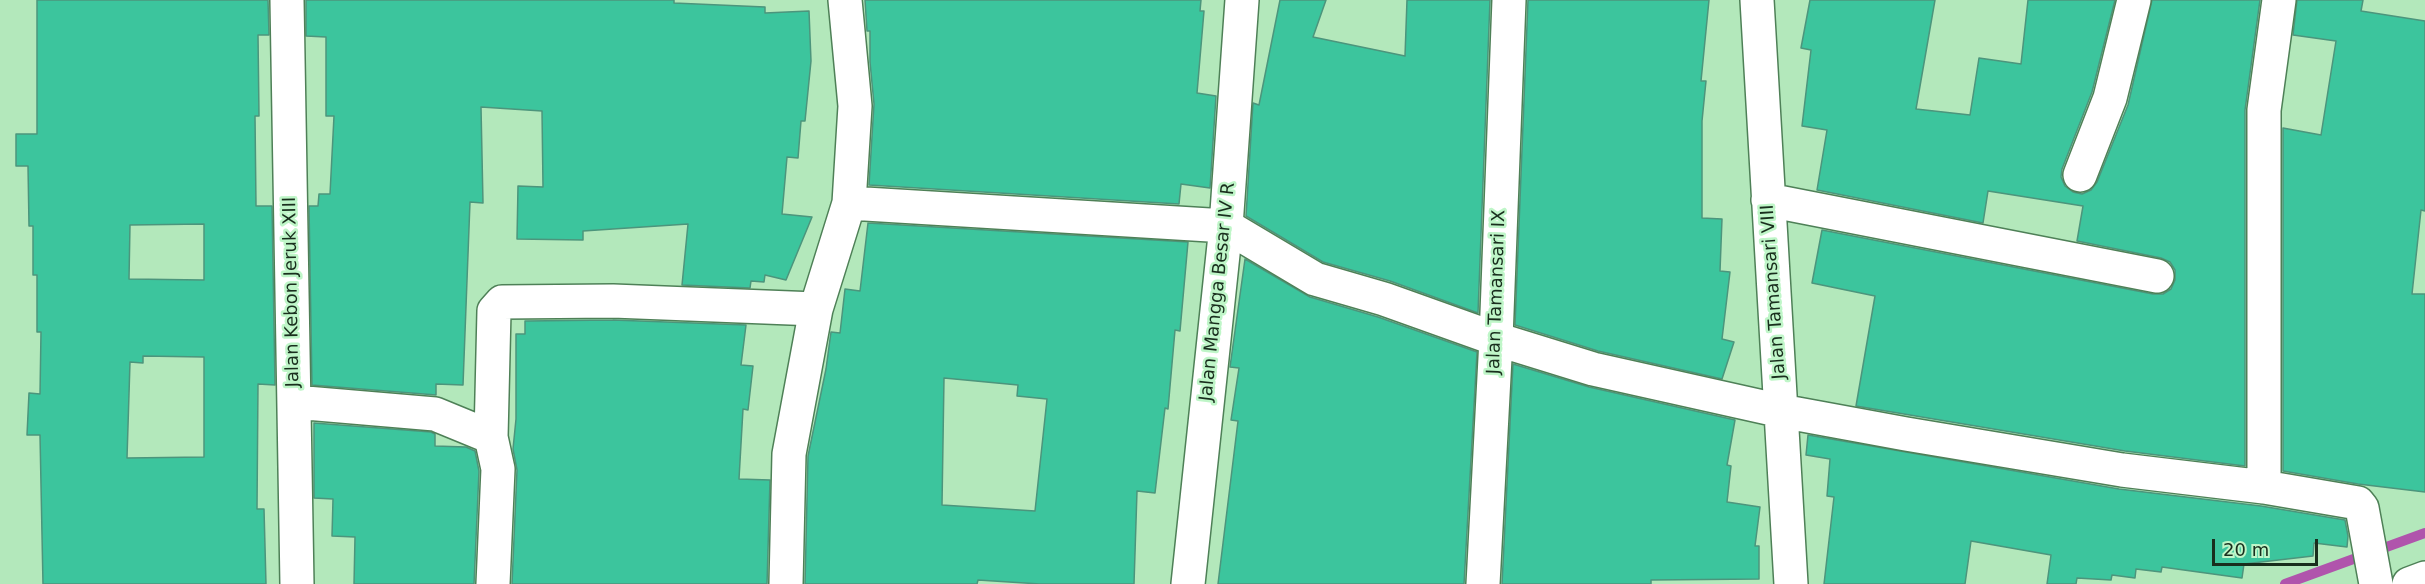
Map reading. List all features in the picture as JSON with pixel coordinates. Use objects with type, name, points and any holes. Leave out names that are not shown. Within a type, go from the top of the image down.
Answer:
[{"type":"street","name":"Jalan Kebon Jeruk XIII","points":[[287,0],[297,584]]},
{"type":"street","points":[[786,584],[789,454],[816,309],[849,203],[855,106],[845,0]]},
{"type":"street","name":"Jalan Mangga Besar IV R","points":[[1188,584],[1226,226],[1242,0]]},
{"type":"street","name":"Jalan Tamansari IX","points":[[1483,584],[1496,339],[1509,0]]},
{"type":"street","name":"Jalan Tamansari VIII","points":[[1757,0],[1791,584]]},
{"type":"street","points":[[2080,175],[2110,98],[2134,0]]},
{"type":"street","points":[[2264,487],[2264,110],[2279,0]]},
{"type":"street","points":[[1768,200],[2157,276]]},
{"type":"street","points":[[849,203],[1226,226],[1315,279],[1384,298],[1496,339],[1593,369],[1781,411],[2122,470],[2264,487],[2358,503],[2362,508],[2376,584]]},
{"type":"street","points":[[493,584],[498,469],[491,437],[494,311],[502,302],[613,301],[816,309]]},
{"type":"street","points":[[294,402],[435,414],[491,437]]},
{"type":"street","points":[[2409,584],[2425,578]]},
{"type":"building","points":[[37,0],[268,0],[269,35],[258,35],[259,116],[255,116],[256,206],[272,206],[275,385],[258,384],[257,509],[264,509],[266,584],[43,584],[40,435],[27,435],[29,393],[40,394],[41,332],[37,332],[37,275],[33,275],[33,226],[29,226],[28,166],[16,166],[16,134],[37,134]],"holes":[[[204,224],[204,280],[129,279],[130,225]],[[143,356],[204,357],[204,457],[127,458],[130,362],[143,363]]]},
{"type":"building","points":[[306,0],[674,0],[674,3],[765,7],[765,13],[809,11],[811,61],[805,121],[801,121],[798,158],[787,157],[782,214],[812,217],[786,280],[765,275],[764,282],[751,281],[750,288],[682,285],[688,224],[583,231],[583,240],[517,239],[518,186],[543,187],[542,111],[481,107],[483,203],[470,202],[463,385],[436,384],[436,395],[312,385],[309,206],[318,206],[319,194],[330,194],[334,116],[326,116],[326,37],[306,36]]},
{"type":"building","points":[[865,0],[1201,0],[1200,11],[1204,11],[1197,93],[1216,96],[1210,188],[1181,184],[1179,204],[869,185],[874,104],[870,31],[867,31]]},
{"type":"building","points":[[1280,0],[1326,0],[1313,37],[1405,56],[1407,0],[1490,0],[1478,313],[1390,281],[1323,262],[1246,216],[1253,103],[1259,105]]},
{"type":"building","points":[[1528,0],[1709,0],[1701,81],[1706,81],[1702,121],[1702,218],[1722,219],[1720,271],[1730,272],[1722,339],[1734,342],[1722,379],[1598,351],[1515,325]]},
{"type":"building","points":[[1810,0],[1935,0],[1916,109],[1970,115],[1979,58],[2021,64],[2028,0],[2115,0],[2092,92],[2062,169],[2061,177],[2065,186],[2073,192],[2082,194],[2091,190],[2097,182],[2128,105],[2152,0],[2260,0],[2245,110],[2245,466],[2125,451],[1856,406],[1875,296],[1812,283],[1822,230],[2153,294],[2163,294],[2171,289],[2175,280],[2175,270],[2170,262],[2161,258],[2077,241],[2083,206],[1988,191],[1983,223],[1817,190],[1827,130],[1802,126],[1811,50],[1801,48]]},
{"type":"building","points":[[2297,0],[2363,0],[2361,11],[2425,21],[2425,211],[2421,210],[2412,294],[2425,294],[2425,492],[2358,484],[2283,471],[2283,128],[2321,135],[2336,41],[2293,35]]},
{"type":"building","points":[[868,223],[1188,242],[1180,331],[1175,330],[1168,409],[1165,408],[1155,493],[1137,491],[1134,584],[1040,584],[978,580],[977,584],[805,584],[808,456],[826,369],[831,332],[840,333],[845,289],[860,291]],"holes":[[[944,378],[1018,385],[1017,396],[1047,399],[1035,511],[942,505]]]},
{"type":"building","points":[[1245,259],[1310,297],[1378,317],[1477,352],[1464,584],[1218,584],[1238,421],[1231,420],[1239,368],[1230,367]]},
{"type":"building","points":[[613,320],[746,325],[741,365],[753,366],[748,410],[743,409],[739,479],[770,480],[767,584],[512,584],[517,470],[513,449],[516,419],[516,334],[525,334],[525,321]]},
{"type":"building","points":[[1513,364],[1589,387],[1735,420],[1727,465],[1731,466],[1727,502],[1760,507],[1755,546],[1759,546],[1759,579],[1651,580],[1651,584],[1502,584]]},
{"type":"building","points":[[314,423],[431,432],[435,434],[435,446],[466,447],[475,451],[479,471],[474,584],[354,584],[355,537],[332,536],[333,499],[314,498]]},
{"type":"building","points":[[1808,435],[2119,489],[2261,506],[2345,520],[2348,536],[2347,547],[2314,543],[2313,556],[2244,564],[2242,578],[2162,567],[2161,572],[2136,569],[2135,578],[2112,575],[2111,580],[2077,578],[2076,584],[2047,584],[2051,555],[1971,541],[1965,584],[1824,584],[1834,497],[1827,496],[1830,459],[1806,455]]},
{"type":"waterway","points":[[2285,584],[2425,533]]}]
